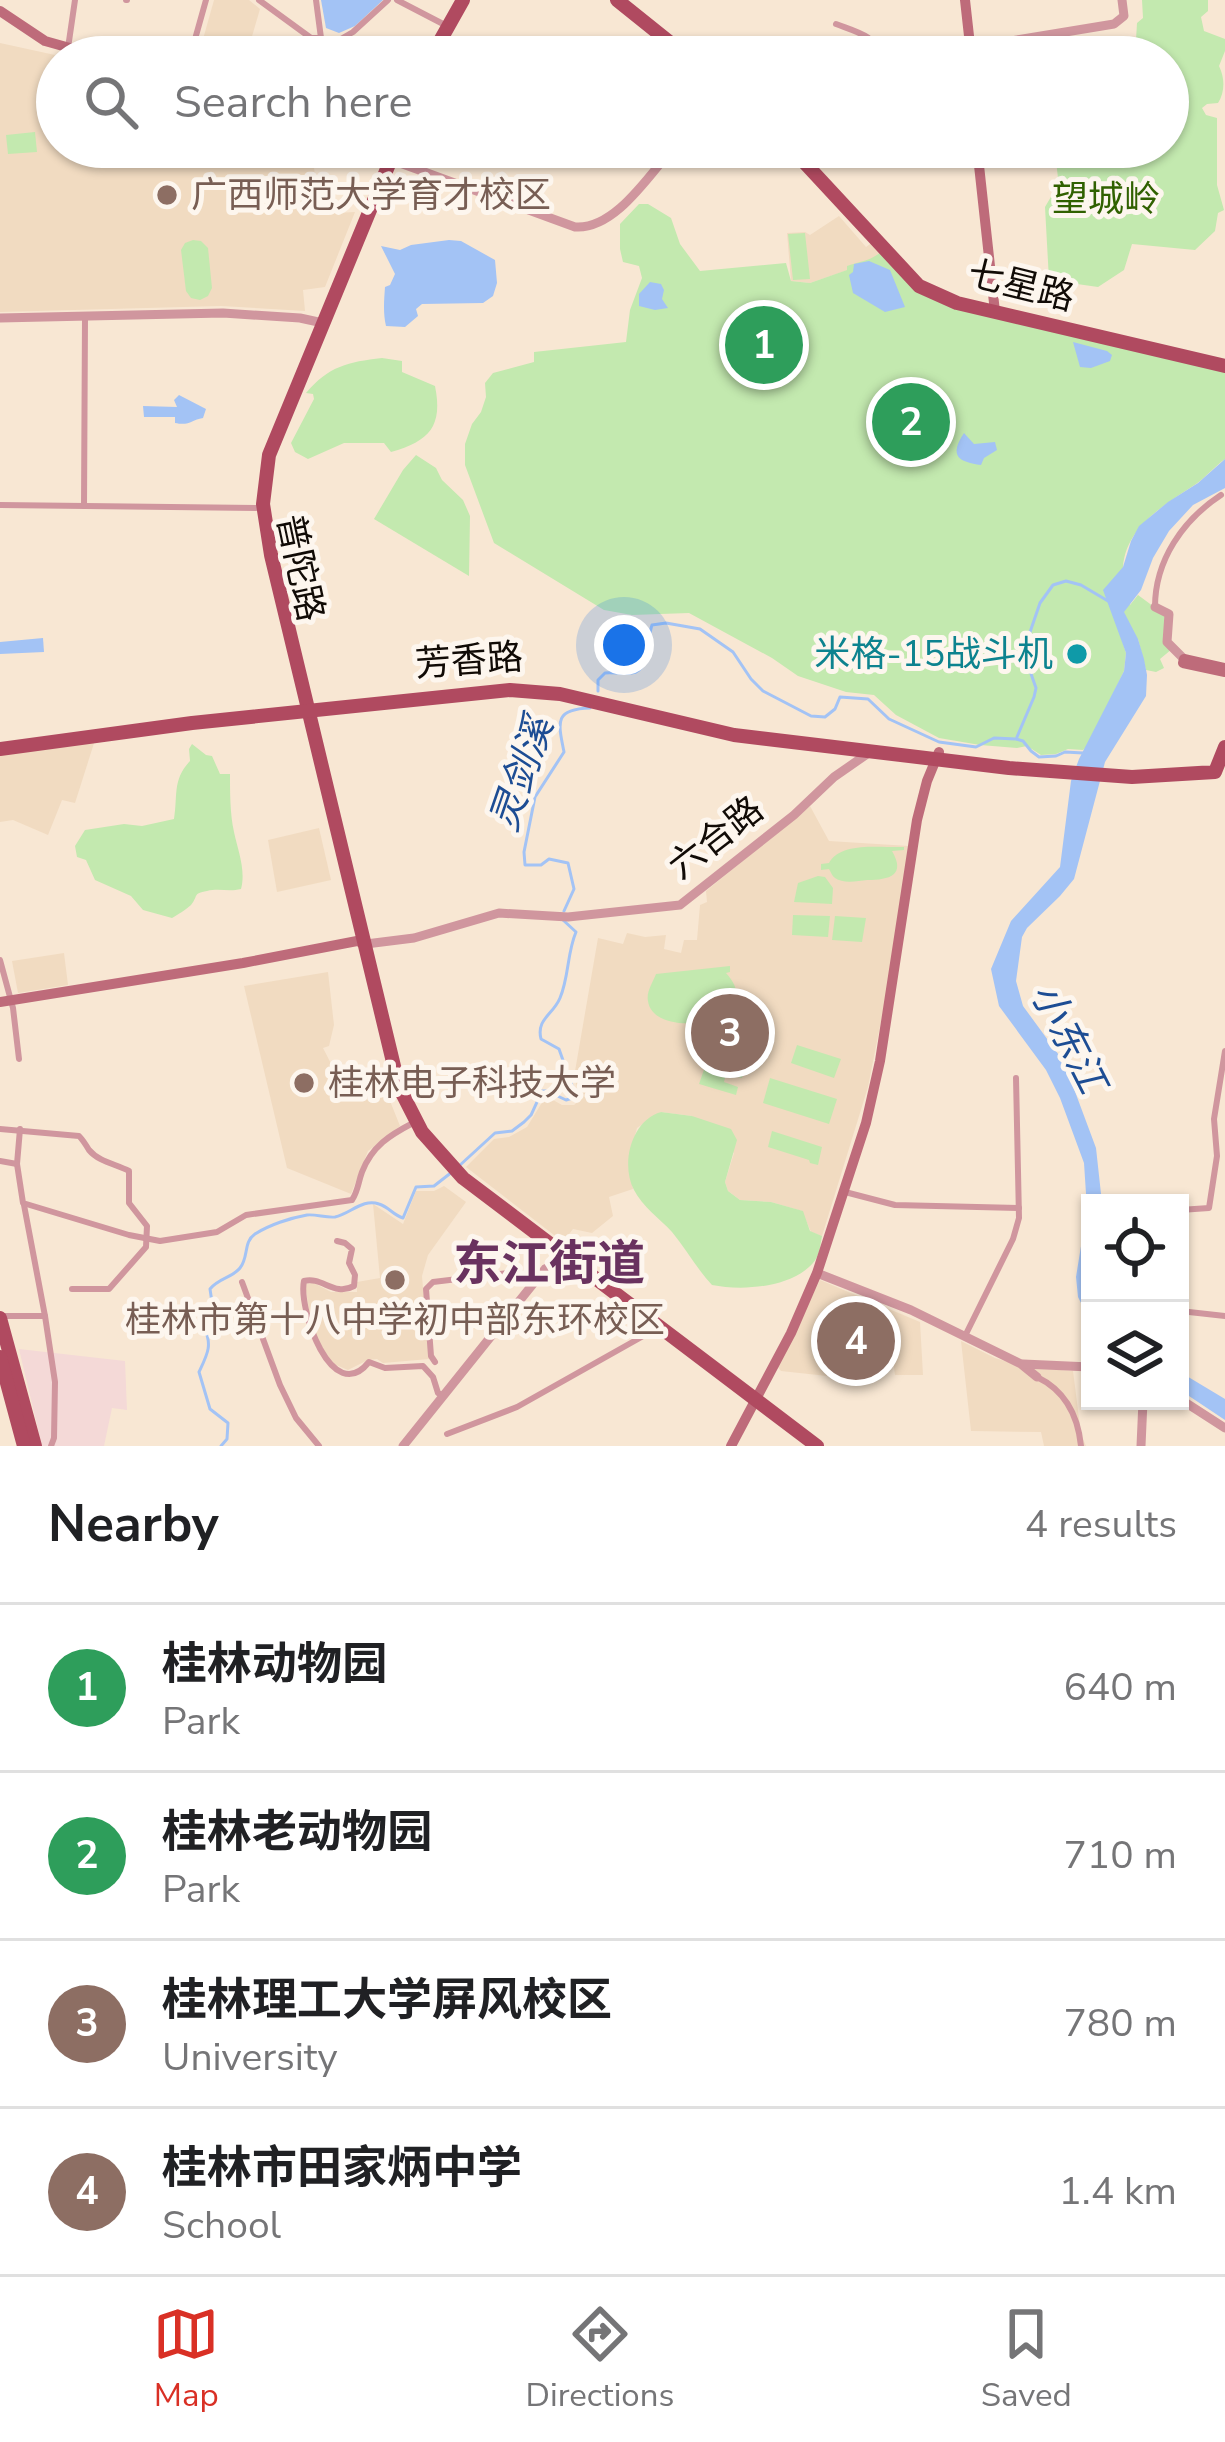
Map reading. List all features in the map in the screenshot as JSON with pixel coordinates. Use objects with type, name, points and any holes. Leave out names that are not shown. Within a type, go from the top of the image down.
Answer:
[{"type":"main road","points":[[438,36],[458,0]]},
{"type":"main road","points":[[617,0],[664,36]]},
{"type":"main road","points":[[963,0],[966,36]]},
{"type":"main road","points":[[634,4],[669,36]]},
{"type":"main road","points":[[0,11],[38,36]]},
{"type":"main road","name":"普陀路","points":[[306,708],[260,538],[256,508],[262,453],[384,168]]},
{"type":"main road","name":"七星路","points":[[813,168],[919,286],[946,300],[995,308]]},
{"type":"main road","name":"七星路","points":[[814,168],[922,283],[934,290],[1225,364]]},
{"type":"main road","points":[[979,168],[995,308]]},
{"type":"main road","name":"普陀路","points":[[320,322],[269,455],[263,486],[267,537],[360,944]]},
{"type":"main road","points":[[1184,661],[1225,670]]},
{"type":"main road","name":"芳香路","points":[[0,747],[102,729],[510,690],[539,691],[734,735],[938,755]]},
{"type":"main road","points":[[731,1446],[817,1273],[845,1192],[876,1082],[917,820],[938,755],[1072,770],[1162,772],[1221,769],[1225,747]]},
{"type":"main road","points":[[360,944],[397,1088],[413,1123],[452,1171],[814,1446]]},
{"type":"main road","points":[[360,944],[400,1087],[422,1132],[452,1171]]},
{"type":"main road","name":"六合路","points":[[5,1003],[360,944]]},
{"type":"main road","points":[[3,1317],[35,1446]]},
{"type":"main road","points":[[0,1357],[24,1446]]},
{"type":"street","points":[[70,36],[75,0]]},
{"type":"street","points":[[196,36],[206,0]]},
{"type":"street","points":[[259,0],[307,36]]},
{"type":"street","points":[[316,0],[321,36]]},
{"type":"street","points":[[346,36],[388,0]]},
{"type":"street","points":[[397,0],[444,24]]},
{"type":"street","points":[[1057,36],[1114,25],[1124,16],[1122,0]]},
{"type":"street","points":[[836,24],[865,36]]},
{"type":"street","points":[[428,168],[580,228],[607,220],[655,168]]},
{"type":"street","points":[[0,318],[223,314],[320,322]]},
{"type":"street","points":[[84,506],[85,318]]},
{"type":"street","points":[[1184,661],[1167,643],[1168,614],[1155,607],[1160,575],[1175,539],[1198,511],[1221,495]]},
{"type":"street","points":[[0,506],[256,508]]},
{"type":"street","name":"六合路","points":[[360,944],[432,933],[499,913],[564,917],[688,902],[834,776],[873,749]]},
{"type":"street","points":[[0,960],[19,1059]]},
{"type":"street","points":[[1189,1209],[1209,1208],[1217,1156],[1216,1098],[1225,1051]]},
{"type":"street","points":[[964,1336],[1013,1239],[1019,1208],[1016,1078]]},
{"type":"street","points":[[23,1203],[147,1239],[217,1232],[246,1216],[352,1200],[376,1147],[413,1123]]},
{"type":"street","points":[[0,1129],[79,1136],[92,1153],[129,1171],[129,1203],[147,1226],[146,1247],[109,1289],[72,1289]]},
{"type":"street","points":[[20,1129],[17,1164],[55,1382],[51,1446]]},
{"type":"street","points":[[0,1161],[17,1164]]},
{"type":"street","points":[[845,1192],[895,1205],[1019,1208]]},
{"type":"street","points":[[337,1240],[352,1249],[349,1263],[354,1286],[335,1290],[311,1279],[302,1286],[304,1310],[326,1360],[339,1370],[355,1373],[369,1362],[385,1368],[423,1366],[444,1396]]},
{"type":"street","points":[[404,1446],[545,1270],[567,1260]]},
{"type":"street","points":[[435,1362],[429,1285],[516,1272],[531,1286]]},
{"type":"street","points":[[817,1273],[911,1310],[1021,1364],[1062,1395],[1076,1421],[1081,1446]]},
{"type":"street","points":[[242,1282],[280,1385],[296,1418],[319,1446]]},
{"type":"street","points":[[1189,1312],[1225,1316]]},
{"type":"street","points":[[3,1317],[45,1316]]},
{"type":"street","points":[[447,1434],[517,1407],[654,1326]]},
{"type":"street","points":[[1021,1364],[1081,1367]]},
{"type":"street","points":[[1189,1405],[1225,1428]]},
{"type":"street","points":[[1138,1446],[1140,1410]]},
{"type":"shaded area","points":[[214,0],[249,0],[260,9],[252,36],[204,36]]},
{"type":"shaded area","name":"广西师范大学育才校区","points":[[0,43],[36,51],[36,168],[314,168],[315,177],[331,176],[336,213],[355,212],[325,287],[303,290],[305,311],[221,306],[0,312]]},
{"type":"shaded area","points":[[839,216],[866,247],[873,242],[882,251],[872,260],[810,283],[791,281],[787,233],[810,235]]},
{"type":"shaded area","points":[[95,740],[75,803],[62,800],[48,835],[13,820],[0,822],[0,755]]},
{"type":"shaded area","points":[[810,806],[829,841],[909,846],[868,1087],[822,1236],[811,1232],[802,1211],[740,1200],[728,1191],[725,1182],[734,1153],[692,1116],[661,1112],[637,1128],[629,1159],[633,1189],[609,1197],[613,1216],[592,1233],[573,1229],[563,1242],[466,1167],[494,1139],[527,1127],[546,1096],[562,1105],[574,1105],[581,1099],[574,1077],[598,938],[623,944],[627,933],[666,935],[664,949],[681,953],[684,940],[697,940],[706,891]]},
{"type":"shaded area","points":[[319,828],[331,880],[277,892],[268,840]]},
{"type":"shaded area","points":[[64,953],[68,985],[18,993],[12,961]]},
{"type":"shaded area","name":"桂林电子科技大学","points":[[328,972],[334,1025],[329,1046],[323,1048],[342,1085],[382,1081],[400,1126],[368,1151],[351,1194],[287,1168],[244,986]]},
{"type":"shaded area","name":"桂林市第十八中学初中部东环校区","points":[[444,1186],[466,1202],[428,1255],[422,1276],[429,1359],[368,1360],[348,1370],[331,1363],[316,1336],[305,1284],[314,1283],[331,1292],[357,1292],[357,1282],[380,1278],[373,1204],[403,1224],[416,1191]]},
{"type":"shaded area","points":[[820,1280],[920,1322],[923,1375],[895,1375],[893,1360],[828,1366],[827,1376],[781,1371],[777,1366]]},
{"type":"shaded area","points":[[961,1341],[1025,1367],[1073,1371],[1086,1446],[1044,1446],[1041,1432],[971,1431]]},
{"type":"shaded area","points":[[19,1349],[125,1361],[127,1410],[112,1408],[104,1446],[42,1446]]},
{"type":"green space","name":"望城岭","points":[[1142,0],[1208,0],[1208,11],[1201,17],[1204,31],[1225,39],[1219,66],[1222,94],[1218,103],[1202,108],[1206,115],[1217,118],[1217,185],[1224,210],[1218,213],[1215,231],[1195,250],[1132,244],[1124,270],[1098,287],[1049,280],[1045,207],[1055,190],[1057,168],[1189,168],[1189,36],[1136,36],[1137,23],[1143,18]]},
{"type":"green space","points":[[35,132],[36,152],[8,154],[6,135]]},
{"type":"green space","points":[[285,175],[287,194],[252,197],[250,179]]},
{"type":"green space","points":[[639,204],[648,204],[671,218],[680,244],[700,271],[786,263],[791,281],[810,283],[882,251],[941,303],[1225,371],[1225,459],[1149,518],[1126,552],[1123,572],[1130,605],[1138,595],[1165,615],[1172,649],[1160,659],[1164,668],[1146,670],[1138,639],[1120,634],[1126,653],[1124,671],[1087,747],[1041,755],[1027,746],[939,738],[896,715],[874,695],[846,692],[798,676],[689,613],[632,615],[604,610],[494,543],[465,465],[465,444],[486,397],[485,383],[493,373],[534,362],[534,352],[626,342],[630,310],[642,278],[639,266],[623,262],[620,224]]},
{"type":"green space","points":[[805,233],[810,279],[793,280],[788,234]]},
{"type":"green space","points":[[193,240],[208,248],[212,288],[200,300],[186,291],[181,250]]},
{"type":"green space","points":[[382,358],[402,361],[402,372],[435,386],[437,412],[431,430],[415,443],[391,452],[384,443],[344,443],[308,459],[295,452],[291,443],[314,399],[306,393],[340,367]]},
{"type":"green space","points":[[416,455],[436,468],[463,500],[470,516],[469,576],[374,519]]},
{"type":"green space","points":[[192,744],[212,756],[220,774],[230,774],[242,882],[241,889],[199,893],[172,918],[143,910],[131,896],[95,880],[86,860],[77,857],[75,846],[85,830],[174,819],[178,782],[190,761]]},
{"type":"green space","points":[[904,847],[892,851],[897,866],[889,877],[846,882],[829,869],[821,870],[821,864],[843,851]]},
{"type":"green space","points":[[818,876],[833,888],[832,904],[794,902],[798,883]]},
{"type":"green space","points":[[793,915],[830,916],[828,937],[792,935]]},
{"type":"green space","points":[[835,916],[866,918],[862,942],[832,940]]},
{"type":"green space","points":[[730,966],[726,973],[736,990],[734,1004],[723,1015],[706,1021],[669,1021],[655,1014],[648,1001],[656,974]]},
{"type":"green space","points":[[797,1045],[841,1059],[834,1078],[791,1063]]},
{"type":"green space","points":[[708,1058],[744,1070],[742,1078],[726,1074],[724,1082],[738,1087],[736,1095],[699,1084]]},
{"type":"green space","points":[[770,1078],[837,1099],[829,1124],[763,1103]]},
{"type":"green space","points":[[661,1112],[731,1129],[737,1140],[725,1182],[728,1191],[740,1200],[803,1211],[810,1231],[822,1236],[813,1263],[792,1278],[766,1286],[712,1285],[642,1201],[630,1179],[629,1156],[636,1133]]},
{"type":"green space","points":[[772,1131],[822,1147],[818,1165],[768,1147]]},
{"type":"water","points":[[321,0],[383,0],[355,26],[339,33],[326,28]]},
{"type":"water","points":[[461,241],[495,260],[493,296],[483,303],[422,304],[416,309],[418,316],[405,327],[386,326],[385,287],[395,274],[381,246],[400,250]]},
{"type":"water","points":[[869,261],[890,270],[905,307],[885,312],[853,293],[849,275],[854,264]]},
{"type":"water","points":[[650,282],[661,284],[668,308],[639,306],[639,294]]},
{"type":"water","points":[[1073,342],[1107,351],[1112,355],[1110,361],[1080,367]]},
{"type":"water","points":[[179,395],[206,409],[203,418],[180,424],[175,417],[144,417],[143,406],[177,407],[174,400]]},
{"type":"water","points":[[964,433],[974,444],[995,442],[997,450],[981,465],[962,460],[957,448]]},
{"type":"water","points":[[1225,459],[1225,488],[1193,505],[1169,531],[1141,590],[1124,612],[1144,659],[1146,696],[1105,762],[1074,879],[1022,937],[1016,981],[1023,1006],[1064,1062],[1096,1148],[1101,1194],[1086,1194],[1084,1163],[1060,1098],[1046,1070],[999,1006],[991,969],[1011,921],[1060,867],[1071,781],[1124,671],[1126,653],[1103,590],[1123,567],[1139,526]]},
{"type":"water","points":[[43,638],[44,652],[0,654],[0,642]]},
{"type":"water","points":[[1081,1246],[1081,1303],[1076,1277]]},
{"type":"water","points":[[1189,1377],[1225,1399],[1225,1420],[1189,1396]]},
{"type":"waterway","points":[[1017,737],[1036,688],[1029,668],[1028,638],[1040,603],[1053,585],[1066,581],[1108,601]]},
{"type":"waterway","name":"灵剑溪","points":[[598,691],[598,680],[605,673],[641,669],[652,625],[666,623],[700,629],[733,652],[763,691],[811,716],[825,717],[840,697],[868,699],[889,719],[939,742],[976,747],[994,738],[1016,739],[1039,757],[1083,753]]},
{"type":"waterway","name":"灵剑溪","points":[[564,911],[574,889],[568,863],[549,859],[541,865],[525,865],[524,852],[535,797],[564,752],[561,719],[570,711],[590,708]]},
{"type":"waterway","name":"灵剑溪","points":[[459,1166],[495,1133],[512,1131],[524,1122],[542,1091],[566,1100],[576,1097],[559,1049],[541,1039],[540,1032],[563,990],[576,932],[563,920]]},
{"type":"waterway","name":"灵剑溪","points":[[221,1446],[227,1439],[228,1423],[210,1409],[199,1372],[208,1345],[204,1328],[213,1309],[210,1289],[240,1268],[251,1237],[287,1220],[307,1215],[335,1217],[367,1203],[382,1205],[403,1218],[416,1187],[434,1186],[452,1172]]},
{"type":"place","name":"广西师范大学育才校区","points":[[167,195]]},
{"type":"place","name":"桂林动物园","points":[[764,345]]},
{"type":"place","name":"桂林老动物园","points":[[911,422]]},
{"type":"place","name":"米格-15战斗机","points":[[1077,654]]},
{"type":"place","name":"桂林理工大学屏风校区","points":[[730,1033]]},
{"type":"place","name":"桂林电子科技大学","points":[[304,1083]]},
{"type":"place","name":"桂林市第十八中学初中部东环校区","points":[[395,1280]]},
{"type":"place","name":"桂林市田家炳中学","points":[[856,1341]]},
{"type":"district","name":"东江街道","points":[[549,1264]]},
{"type":"water label","name":"小东江","points":[[1068,1038]]}]
